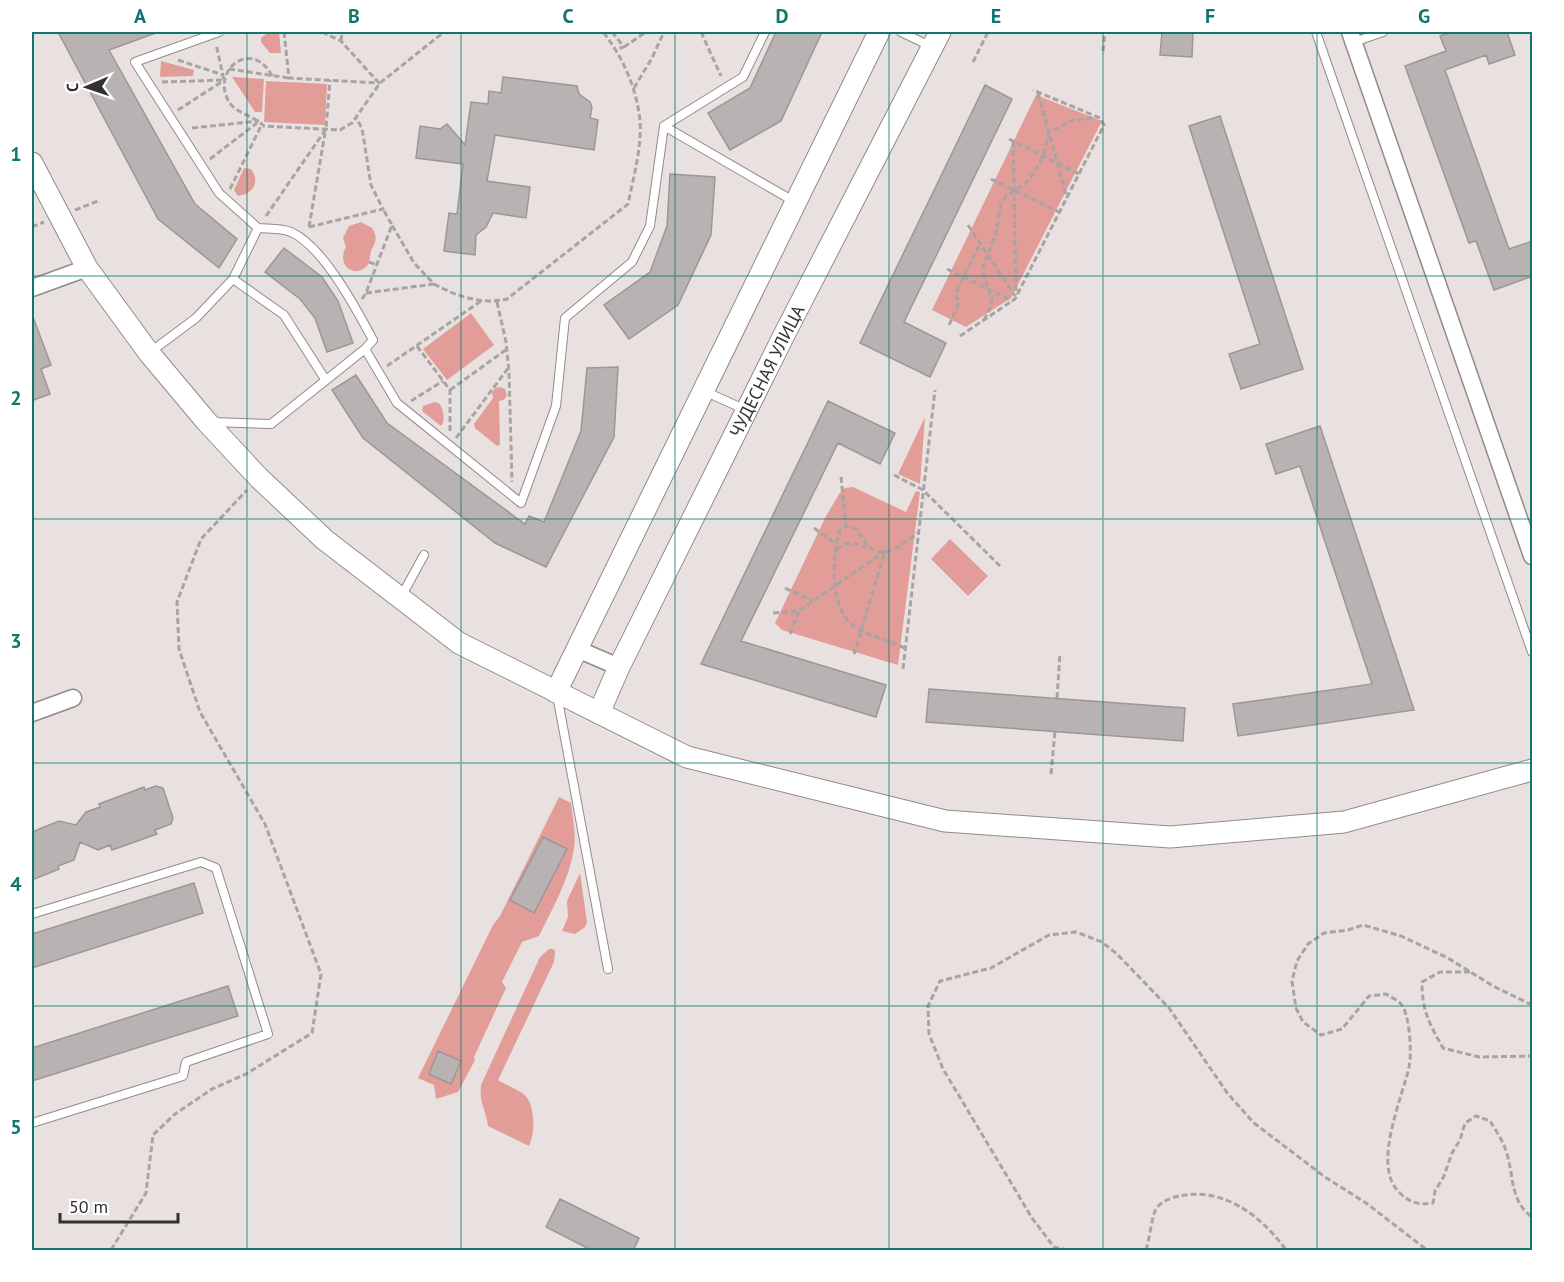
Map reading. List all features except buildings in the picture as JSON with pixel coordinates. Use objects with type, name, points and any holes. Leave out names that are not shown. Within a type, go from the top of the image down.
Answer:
[{"type":"street","points":[[556,692],[879,32]]},
{"type":"street","points":[[1352,37],[1533,556]]},
{"type":"street","name":"ЧУДЕСНАЯ УЛИЦА","points":[[599,713],[619,667],[746,410],[936,39]]},
{"type":"street","points":[[32,163],[87,268],[149,353],[206,421],[259,478],[325,540],[459,643],[687,757],[945,821],[1170,837],[1344,822],[1533,770]]},
{"type":"street","points":[[32,288],[87,268]]},
{"type":"street","points":[[577,649],[619,667]]},
{"type":"street","points":[[32,713],[73,698]]},
{"type":"lane","points":[[206,421],[271,424],[365,349],[373,340],[355,307],[306,243],[288,231],[258,228],[219,193],[135,62],[217,32]]},
{"type":"lane","points":[[365,349],[397,403],[521,503],[556,406],[566,318],[632,262],[650,226],[664,126],[743,77],[765,32]]},
{"type":"lane","points":[[901,32],[936,39]]},
{"type":"lane","points":[[1316,32],[1533,652]]},
{"type":"lane","points":[[1352,37],[1383,32]]},
{"type":"lane","points":[[664,126],[795,202]]},
{"type":"lane","points":[[149,353],[196,318],[233,279],[258,228]]},
{"type":"lane","points":[[233,279],[284,315],[325,380]]},
{"type":"lane","points":[[704,391],[746,410]]},
{"type":"lane","points":[[400,598],[424,555]]},
{"type":"lane","points":[[556,692],[608,969]]},
{"type":"lane","points":[[32,914],[201,862],[216,868],[268,1034],[186,1062],[183,1076],[32,1123]]},
{"type":"path","points":[[217,32],[229,101],[236,109],[264,126],[340,130],[352,123],[380,83],[442,32]]},
{"type":"path","points":[[284,32],[289,78]]},
{"type":"path","points":[[322,32],[341,41],[380,83]]},
{"type":"path","points":[[341,41],[342,32]]},
{"type":"path","points":[[356,117],[362,128],[371,185],[414,263],[434,284],[450,293],[472,300],[498,302],[507,299],[628,204],[636,166],[640,122],[633,88],[617,49],[603,32]]},
{"type":"path","points":[[612,32],[624,47]]},
{"type":"path","points":[[617,49],[624,47],[646,32]]},
{"type":"path","points":[[633,88],[652,58],[664,32]]},
{"type":"path","points":[[701,32],[726,87]]},
{"type":"path","points":[[973,62],[988,32]]},
{"type":"path","points":[[1103,51],[1105,32]]},
{"type":"path","points":[[159,53],[224,77]]},
{"type":"path","points":[[170,116],[224,77],[228,69],[236,62],[247,58],[258,60],[267,67],[272,76]]},
{"type":"path","points":[[228,69],[289,78],[380,83]]},
{"type":"path","points":[[149,83],[224,77]]},
{"type":"path","points":[[306,243],[326,129],[330,81]]},
{"type":"path","points":[[960,336],[1015,299],[1104,126],[1103,121],[1098,117],[1033,90]]},
{"type":"path","points":[[1038,93],[1067,198]]},
{"type":"path","points":[[983,321],[992,303],[983,272],[996,233],[1001,204],[1006,196],[1029,179],[1043,156],[1049,133],[1070,121],[1098,117]]},
{"type":"path","points":[[178,130],[260,122]]},
{"type":"path","points":[[201,165],[260,122]]},
{"type":"path","points":[[225,199],[260,122]]},
{"type":"path","points":[[258,228],[326,129]]},
{"type":"path","points":[[1015,299],[1011,140],[1079,174]]},
{"type":"path","points":[[990,179],[1060,213]]},
{"type":"path","points":[[309,227],[383,209]]},
{"type":"path","points":[[360,214],[361,222]]},
{"type":"path","points":[[355,307],[366,293],[392,225]]},
{"type":"path","points":[[968,225],[1015,299]]},
{"type":"path","points":[[949,326],[959,303],[956,294],[980,243]]},
{"type":"path","points":[[369,262],[377,265]]},
{"type":"path","points":[[947,269],[1015,299]]},
{"type":"path","points":[[366,293],[434,284]]},
{"type":"path","points":[[379,372],[482,300]]},
{"type":"path","points":[[498,302],[509,367],[513,496]]},
{"type":"path","points":[[417,346],[450,390],[450,446]]},
{"type":"path","points":[[450,390],[507,349]]},
{"type":"path","points":[[450,446],[509,367]]},
{"type":"path","points":[[402,406],[443,381]]},
{"type":"path","points":[[903,669],[935,390]]},
{"type":"path","points":[[894,475],[923,490],[1000,566]]},
{"type":"path","points":[[841,477],[846,526]]},
{"type":"path","points":[[868,547],[857,529],[846,526],[840,530],[836,544],[836,586],[843,613],[853,625],[861,630],[905,648]]},
{"type":"path","points":[[814,528],[836,544]]},
{"type":"path","points":[[836,553],[837,549],[847,543],[856,543],[873,550],[885,551],[899,548],[918,533]]},
{"type":"path","points":[[773,613],[799,611],[885,551]]},
{"type":"path","points":[[854,654],[885,551]]},
{"type":"path","points":[[785,588],[813,602]]},
{"type":"path","points":[[790,634],[799,611]]},
{"type":"path","points":[[1057,698],[1060,652]]},
{"type":"path","points":[[1051,774],[1054,731]]},
{"type":"path","points":[[1533,1005],[1493,986],[1448,958],[1401,936],[1363,925],[1348,930],[1324,933],[1308,944],[1297,961],[1292,981],[1296,1008],[1303,1022],[1321,1035],[1342,1029],[1369,996],[1386,994],[1402,1004],[1410,1030],[1409,1065],[1387,1156],[1392,1186],[1406,1199],[1419,1205],[1433,1203],[1435,1191],[1460,1140],[1465,1123],[1476,1116],[1490,1120],[1502,1141],[1507,1154],[1515,1197],[1533,1217]]},
{"type":"path","points":[[1068,1251],[1054,1247],[1032,1218],[944,1070],[929,1034],[928,1006],[940,981],[991,968],[1049,935],[1076,932],[1102,942],[1117,954],[1169,1008],[1228,1094],[1254,1123],[1325,1177],[1366,1203],[1427,1251]]},
{"type":"path","points":[[1470,972],[1440,972],[1422,982],[1422,1002],[1443,1048],[1479,1057],[1533,1056]]},
{"type":"path","points":[[1146,1251],[1156,1209],[1171,1197],[1199,1193],[1217,1196],[1243,1208],[1271,1230],[1286,1251]]},
{"type":"shaded area","points":[[269,32],[279,32],[281,53],[270,53],[261,42],[261,38]]},
{"type":"shaded area","points":[[161,61],[194,70],[193,76],[160,77]]},
{"type":"shaded area","points":[[232,77],[264,79],[262,112],[255,112]]},
{"type":"shaded area","points":[[266,81],[327,84],[325,125],[264,122]]},
{"type":"shaded area","points":[[1036,95],[1102,121],[1011,298],[966,327],[932,310]]},
{"type":"shaded area","points":[[244,168],[251,169],[255,183],[251,190],[238,196],[234,190]]},
{"type":"shaded area","points":[[361,222],[372,228],[376,240],[368,265],[363,269],[352,271],[343,260],[346,247],[343,238],[349,226]]},
{"type":"shaded area","points":[[471,313],[494,345],[447,380],[423,349]]},
{"type":"shaded area","points":[[495,388],[505,389],[507,395],[504,400],[499,401],[500,445],[497,446],[475,428],[474,424],[493,398],[492,393]]},
{"type":"shaded area","points":[[435,402],[440,404],[443,412],[441,426],[422,411],[423,406]]},
{"type":"shaded area","points":[[925,417],[920,484],[898,474]]},
{"type":"shaded area","points":[[853,487],[906,512],[916,491],[920,492],[898,665],[782,630],[775,623],[825,518],[839,494],[845,488]]},
{"type":"shaded area","points":[[950,539],[988,576],[968,596],[931,559]]},
{"type":"shaded area","points":[[559,797],[571,803],[574,832],[572,861],[564,883],[539,936],[522,942],[502,982],[506,988],[474,1057],[475,1060],[458,1092],[436,1099],[434,1085],[418,1078]]},
{"type":"shaded area","points":[[580,873],[587,922],[585,927],[575,934],[562,931],[568,917],[567,901]]},
{"type":"shaded area","points":[[549,949],[555,951],[554,962],[498,1080],[523,1093],[530,1102],[533,1126],[529,1146],[488,1126],[481,1097],[481,1085],[540,957]]}]
